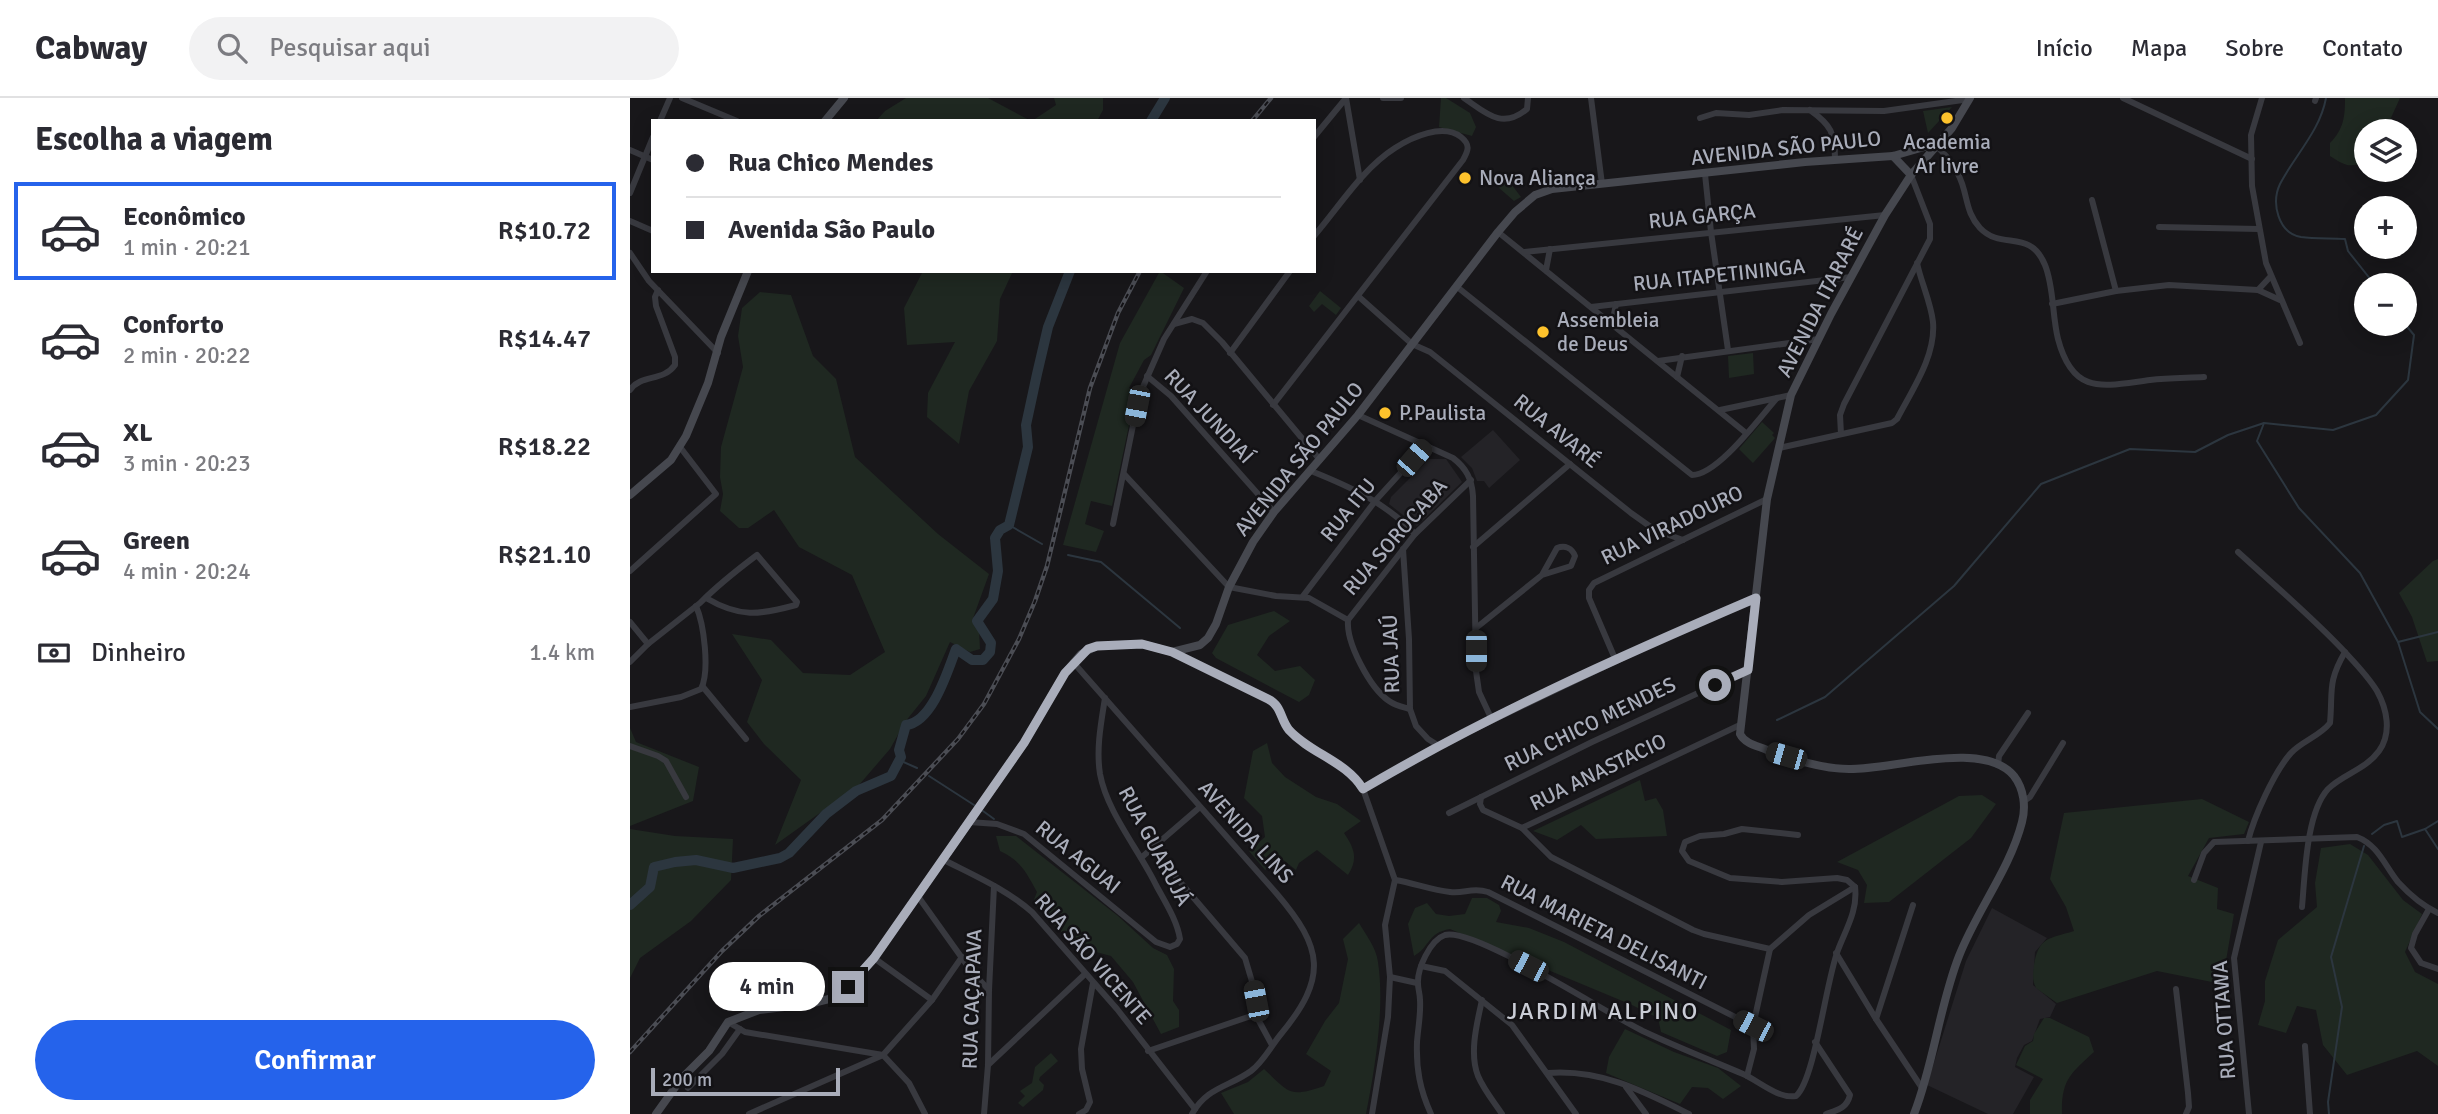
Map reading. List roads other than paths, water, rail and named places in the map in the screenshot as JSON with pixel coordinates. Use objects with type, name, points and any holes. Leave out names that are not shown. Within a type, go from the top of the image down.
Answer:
[{"type":"main road","points":[[827,119],[844,98]]},
{"type":"main road","points":[[1937,145],[1952,128],[1970,98]]},
{"type":"main road","name":"AVENIDA SÃO PAULO","points":[[1172,652],[1200,645],[1208,638],[1229,587],[1252,542],[1274,512],[1357,415],[1498,232],[1515,212],[1535,195],[1572,186],[1835,159],[1893,156],[1937,145]]},
{"type":"main road","name":"AVENIDA ITARARÉ","points":[[1937,145],[1911,175],[1885,215],[1791,395],[1767,499],[1740,734],[1746,741],[1772,752],[1840,769],[1963,759],[1998,765]]},
{"type":"main road","points":[[1893,156],[1911,175]]},
{"type":"main road","points":[[630,495],[671,460],[680,447],[708,383],[721,337],[745,273]]},
{"type":"main road","points":[[656,1114],[681,1079],[709,1051],[728,1022],[759,1010],[829,999],[848,987],[874,958],[1024,743],[1073,662],[1088,649],[1097,646],[1142,644],[1172,652]]},
{"type":"main road","points":[[1915,1114],[1955,966],[1968,934],[2016,841],[2023,818],[2024,801],[2014,776],[1998,765]]},
{"type":"street","points":[[661,119],[670,98]]},
{"type":"street","points":[[682,98],[732,119]]},
{"type":"street","points":[[1316,135],[1346,98]]},
{"type":"street","points":[[1346,98],[1360,180]]},
{"type":"street","points":[[1383,98],[1401,98]]},
{"type":"street","points":[[1464,98],[1493,117],[1507,119],[1514,118],[1527,109],[1528,98]]},
{"type":"street","points":[[1591,98],[1602,184]]},
{"type":"street","points":[[1700,118],[1716,113],[1749,115],[1808,109],[1884,111],[1927,102],[1970,98]]},
{"type":"street","points":[[2123,98],[2252,159]]},
{"type":"street","points":[[2262,98],[2251,135],[2252,186],[2266,263],[2300,343]]},
{"type":"street","points":[[1808,109],[1825,121],[1831,130],[1835,159]]},
{"type":"street","points":[[1273,405],[1463,160],[1469,148],[1456,134],[1444,131],[1415,137],[1385,155],[1360,180],[1316,234]]},
{"type":"street","points":[[630,192],[651,142]]},
{"type":"street","points":[[1937,145],[1956,169],[1964,187],[1967,208],[1982,230],[1993,238],[2024,242],[2038,250],[2046,268],[2058,338],[2066,363],[2083,380],[2106,387],[2165,378],[2203,377]]},
{"type":"street","points":[[630,150],[651,159]]},
{"type":"street","points":[[1705,174],[1728,350]]},
{"type":"street","points":[[1841,434],[1840,415],[1844,404],[1930,239],[1930,224],[1911,175]]},
{"type":"street","points":[[2092,200],[2116,291]]},
{"type":"street","name":"RUA GARÇA","points":[[1524,252],[1885,215]]},
{"type":"street","points":[[630,221],[651,230]]},
{"type":"street","points":[[2159,227],[2259,229]]},
{"type":"street","points":[[1498,232],[1746,433]]},
{"type":"street","points":[[1546,270],[1550,249]]},
{"type":"street","points":[[630,253],[658,290],[718,353]]},
{"type":"street","points":[[1779,448],[1892,423],[1918,379],[1933,341],[1933,320],[1917,263]]},
{"type":"street","points":[[1113,524],[1139,396],[1155,356],[1206,273]]},
{"type":"street","points":[[1230,353],[1289,273]]},
{"type":"street","points":[[2258,290],[2271,276]]},
{"type":"street","name":"RUA ITAPETININGA","points":[[1591,307],[1851,277]]},
{"type":"street","points":[[2052,304],[2116,291],[2169,285],[2258,290],[2280,300]]},
{"type":"street","points":[[1456,286],[1692,475],[1710,469],[1777,398]]},
{"type":"street","points":[[630,390],[638,382],[666,374],[675,365],[675,357],[656,306],[655,297],[658,290]]},
{"type":"street","name":"RUA AVARÉ","points":[[1358,296],[1412,344],[1430,352],[1650,527],[1683,540]]},
{"type":"street","points":[[1612,324],[1616,304]]},
{"type":"street","points":[[1174,324],[1198,320],[1212,332],[1321,460]]},
{"type":"street","points":[[1658,361],[1819,339]]},
{"type":"street","points":[[1677,377],[1682,356]]},
{"type":"street","name":"RUA JUNDIAÍ","points":[[1147,376],[1171,396],[1274,512]]},
{"type":"street","points":[[1720,410],[1791,395]]},
{"type":"street","points":[[1357,415],[1452,458],[1463,467],[1471,480],[1477,683],[1492,720]]},
{"type":"street","points":[[630,571],[716,494],[680,447]]},
{"type":"street","name":"RUA ITU","points":[[1303,596],[1376,500],[1424,447]]},
{"type":"street","points":[[1473,547],[1570,464]]},
{"type":"street","points":[[1311,471],[1376,500],[1415,534]]},
{"type":"street","points":[[1124,474],[1229,587],[1276,596],[1303,596],[1315,600],[1348,620],[1353,645],[1372,683],[1387,700],[1410,709]]},
{"type":"street","name":"RUA SOROCABA","points":[[1348,620],[1415,534],[1471,480]]},
{"type":"street","name":"RUA VIRADOURO","points":[[1616,661],[1591,605],[1589,590],[1599,579],[1767,499]]},
{"type":"street","points":[[1476,628],[1542,575],[1571,566],[1575,556],[1572,550],[1565,546],[1557,548],[1542,575]]},
{"type":"street","name":"RUA JAÚ","points":[[1403,549],[1410,709],[1416,726],[1424,736],[1439,746]]},
{"type":"street","points":[[2238,552],[2363,671],[2378,692],[2388,724],[2381,750],[2370,762],[2327,790],[2315,814],[2302,907]]},
{"type":"street","points":[[630,662],[757,555],[797,602],[796,605],[760,614],[744,614],[706,598]]},
{"type":"street","points":[[1363,789],[1492,720],[1756,598]]},
{"type":"street","points":[[630,707],[694,693],[702,687],[705,682],[703,635],[696,606]]},
{"type":"street","points":[[630,622],[648,645]]},
{"type":"street","points":[[1172,652],[1275,703],[1288,729],[1300,741],[1352,774],[1363,789],[1395,880],[1385,925],[1390,977],[1386,1039],[1372,1114]]},
{"type":"street","points":[[2248,841],[2259,810],[2285,761],[2292,752],[2330,723],[2330,688],[2336,668],[2345,652]]},
{"type":"street","name":"AVENIDA LINS","points":[[1073,662],[1294,914],[1313,948],[1314,973],[1309,992],[1295,1017],[1260,1063],[1237,1080],[1213,1090],[1194,1111]]},
{"type":"street","name":"RUA CHICO MENDES","points":[[1449,813],[1748,670]]},
{"type":"street","points":[[702,687],[746,739]]},
{"type":"street","name":"RUA GUARUJÁ","points":[[1105,698],[1099,752],[1101,779],[1124,828],[1177,925],[1180,939],[1170,947],[1156,942]]},
{"type":"street","points":[[1998,765],[2000,756],[2028,713]]},
{"type":"street","name":"RUA ANASTACIO","points":[[1481,797],[1480,806],[1483,810],[1522,828],[1742,724]]},
{"type":"street","points":[[2024,801],[2030,797],[2063,743]]},
{"type":"street","points":[[630,746],[666,761],[686,797]]},
{"type":"street","points":[[1142,857],[1200,807]]},
{"type":"street","name":"RUA AGUAI","points":[[969,821],[997,824],[1024,834],[1156,942]]},
{"type":"street","points":[[1522,828],[1551,857],[1693,930],[1770,949]]},
{"type":"street","points":[[1431,1114],[1418,1079],[1418,983],[1421,966],[1429,950],[1442,936],[1461,936],[1543,974],[1643,1031],[1747,1076],[1781,1094],[1796,1096],[1807,1079],[1836,953],[1855,906],[1855,887],[1847,880],[1837,878],[1782,882],[1730,878],[1697,865],[1685,858],[1682,851],[1685,842],[1692,838],[1727,834],[1742,829],[1798,835]]},
{"type":"street","points":[[2194,880],[2208,846],[2221,841],[2261,842],[2357,837],[2368,841],[2398,882],[2429,909],[2438,913]]},
{"type":"street","name":"RUA OTTAWA","points":[[2249,1114],[2234,958],[2261,842]]},
{"type":"street","points":[[1152,849],[1245,958],[1257,1014],[1272,1045]]},
{"type":"street","name":"RUA SÃO VICENTE","points":[[942,859],[994,886],[1032,912],[1117,1009],[1194,1111]]},
{"type":"street","name":"RUA MARIETA DELISANTI","points":[[1395,880],[1437,891],[1454,893],[1472,889],[1488,892],[1753,1026]]},
{"type":"street","name":"RUA CAÇAPAVA","points":[[984,1114],[994,886]]},
{"type":"street","points":[[1747,1076],[1754,1049],[1753,1026],[1770,949],[1809,915],[1855,887]]},
{"type":"street","points":[[917,895],[989,990]]},
{"type":"street","points":[[1876,1019],[1913,905]]},
{"type":"street","points":[[2429,909],[2415,934],[2411,948],[2421,963],[2438,969]]},
{"type":"street","points":[[1836,953],[1922,1088]]},
{"type":"street","points":[[749,1114],[883,1055],[932,1000],[962,957]]},
{"type":"street","points":[[874,958],[932,1000]]},
{"type":"street","points":[[1421,966],[1446,971],[1512,1025],[1576,1114]]},
{"type":"street","points":[[988,1065],[1085,974]]},
{"type":"street","points":[[1390,977],[1418,983]]},
{"type":"street","points":[[1079,1114],[1086,1110],[1090,1102],[1082,1069],[1081,1049],[1093,983]]},
{"type":"street","points":[[2176,989],[2189,1112]]},
{"type":"street","points":[[1482,1000],[1475,1037],[1476,1068],[1482,1084],[1502,1114]]},
{"type":"street","points":[[1148,1052],[1257,1014]]},
{"type":"street","points":[[728,1022],[745,1032],[883,1055],[909,1083],[925,1114]]},
{"type":"street","points":[[688,1088],[722,1054],[740,1029]]},
{"type":"street","points":[[1815,1042],[1850,1095],[1843,1108],[1826,1114]]},
{"type":"street","points":[[2305,1045],[2310,1114]]},
{"type":"street","points":[[1548,1073],[1585,1072],[1641,1090],[1689,1114]]},
{"type":"street","points":[[1625,1086],[1646,1114]]},
{"type":"waterway","points":[[1152,119],[1165,98]]},
{"type":"waterway","points":[[2326,98],[2313,132],[2280,184],[2276,200],[2278,216],[2287,230],[2301,237],[2345,239],[2348,251],[2365,273]]},
{"type":"waterway","points":[[630,905],[650,887],[654,867],[696,860],[733,868],[780,858],[789,853],[826,814],[856,791],[891,776],[901,757],[899,750],[906,725],[915,722],[931,706],[956,649],[972,660],[983,660],[990,652],[991,643],[977,621],[993,599],[998,571],[995,538],[1000,530],[1009,525],[1028,447],[1026,425],[1048,327],[1069,273]]},
{"type":"waterway","points":[[2414,336],[2408,380],[2376,415],[2333,430],[2264,423],[2257,441],[2299,508],[2360,573],[2398,642],[2420,712],[2438,729]]},
{"type":"waterway","points":[[1777,720],[1825,697],[1954,586],[2041,484],[2130,449],[2195,452],[2228,435],[2264,423]]},
{"type":"waterway","points":[[1009,525],[1042,544]]},
{"type":"waterway","points":[[1068,555],[1101,562],[1180,628]]},
{"type":"waterway","points":[[2398,642],[2438,632]]},
{"type":"waterway","points":[[899,760],[917,768]]},
{"type":"waterway","points":[[929,776],[974,805]]},
{"type":"waterway","points":[[983,811],[994,819]]},
{"type":"waterway","points":[[2372,834],[2384,825],[2397,821],[2402,837],[2438,821]]},
{"type":"waterway","points":[[2425,829],[2438,849]]},
{"type":"waterway","points":[[2329,1114],[2328,1102],[2342,1007],[2331,957],[2364,846]]},
{"type":"railway","points":[[1254,119],[1271,98]]},
{"type":"railway","points":[[630,1052],[722,951],[759,916],[882,820],[958,739],[984,704],[1019,639],[1035,601],[1047,566],[1090,388],[1118,313],[1139,273]]},
{"type":"place","name":"Academia Ar livre","points":[[1947,118]]},
{"type":"place","name":"Nova Aliança","points":[[1465,178]]},
{"type":"place","name":"Assembleia de Deus","points":[[1543,332]]},
{"type":"place","name":"P.Paulista","points":[[1385,413]]},
{"type":"district","name":"JARDIM ALPINO","points":[[1603,1011]]}]
